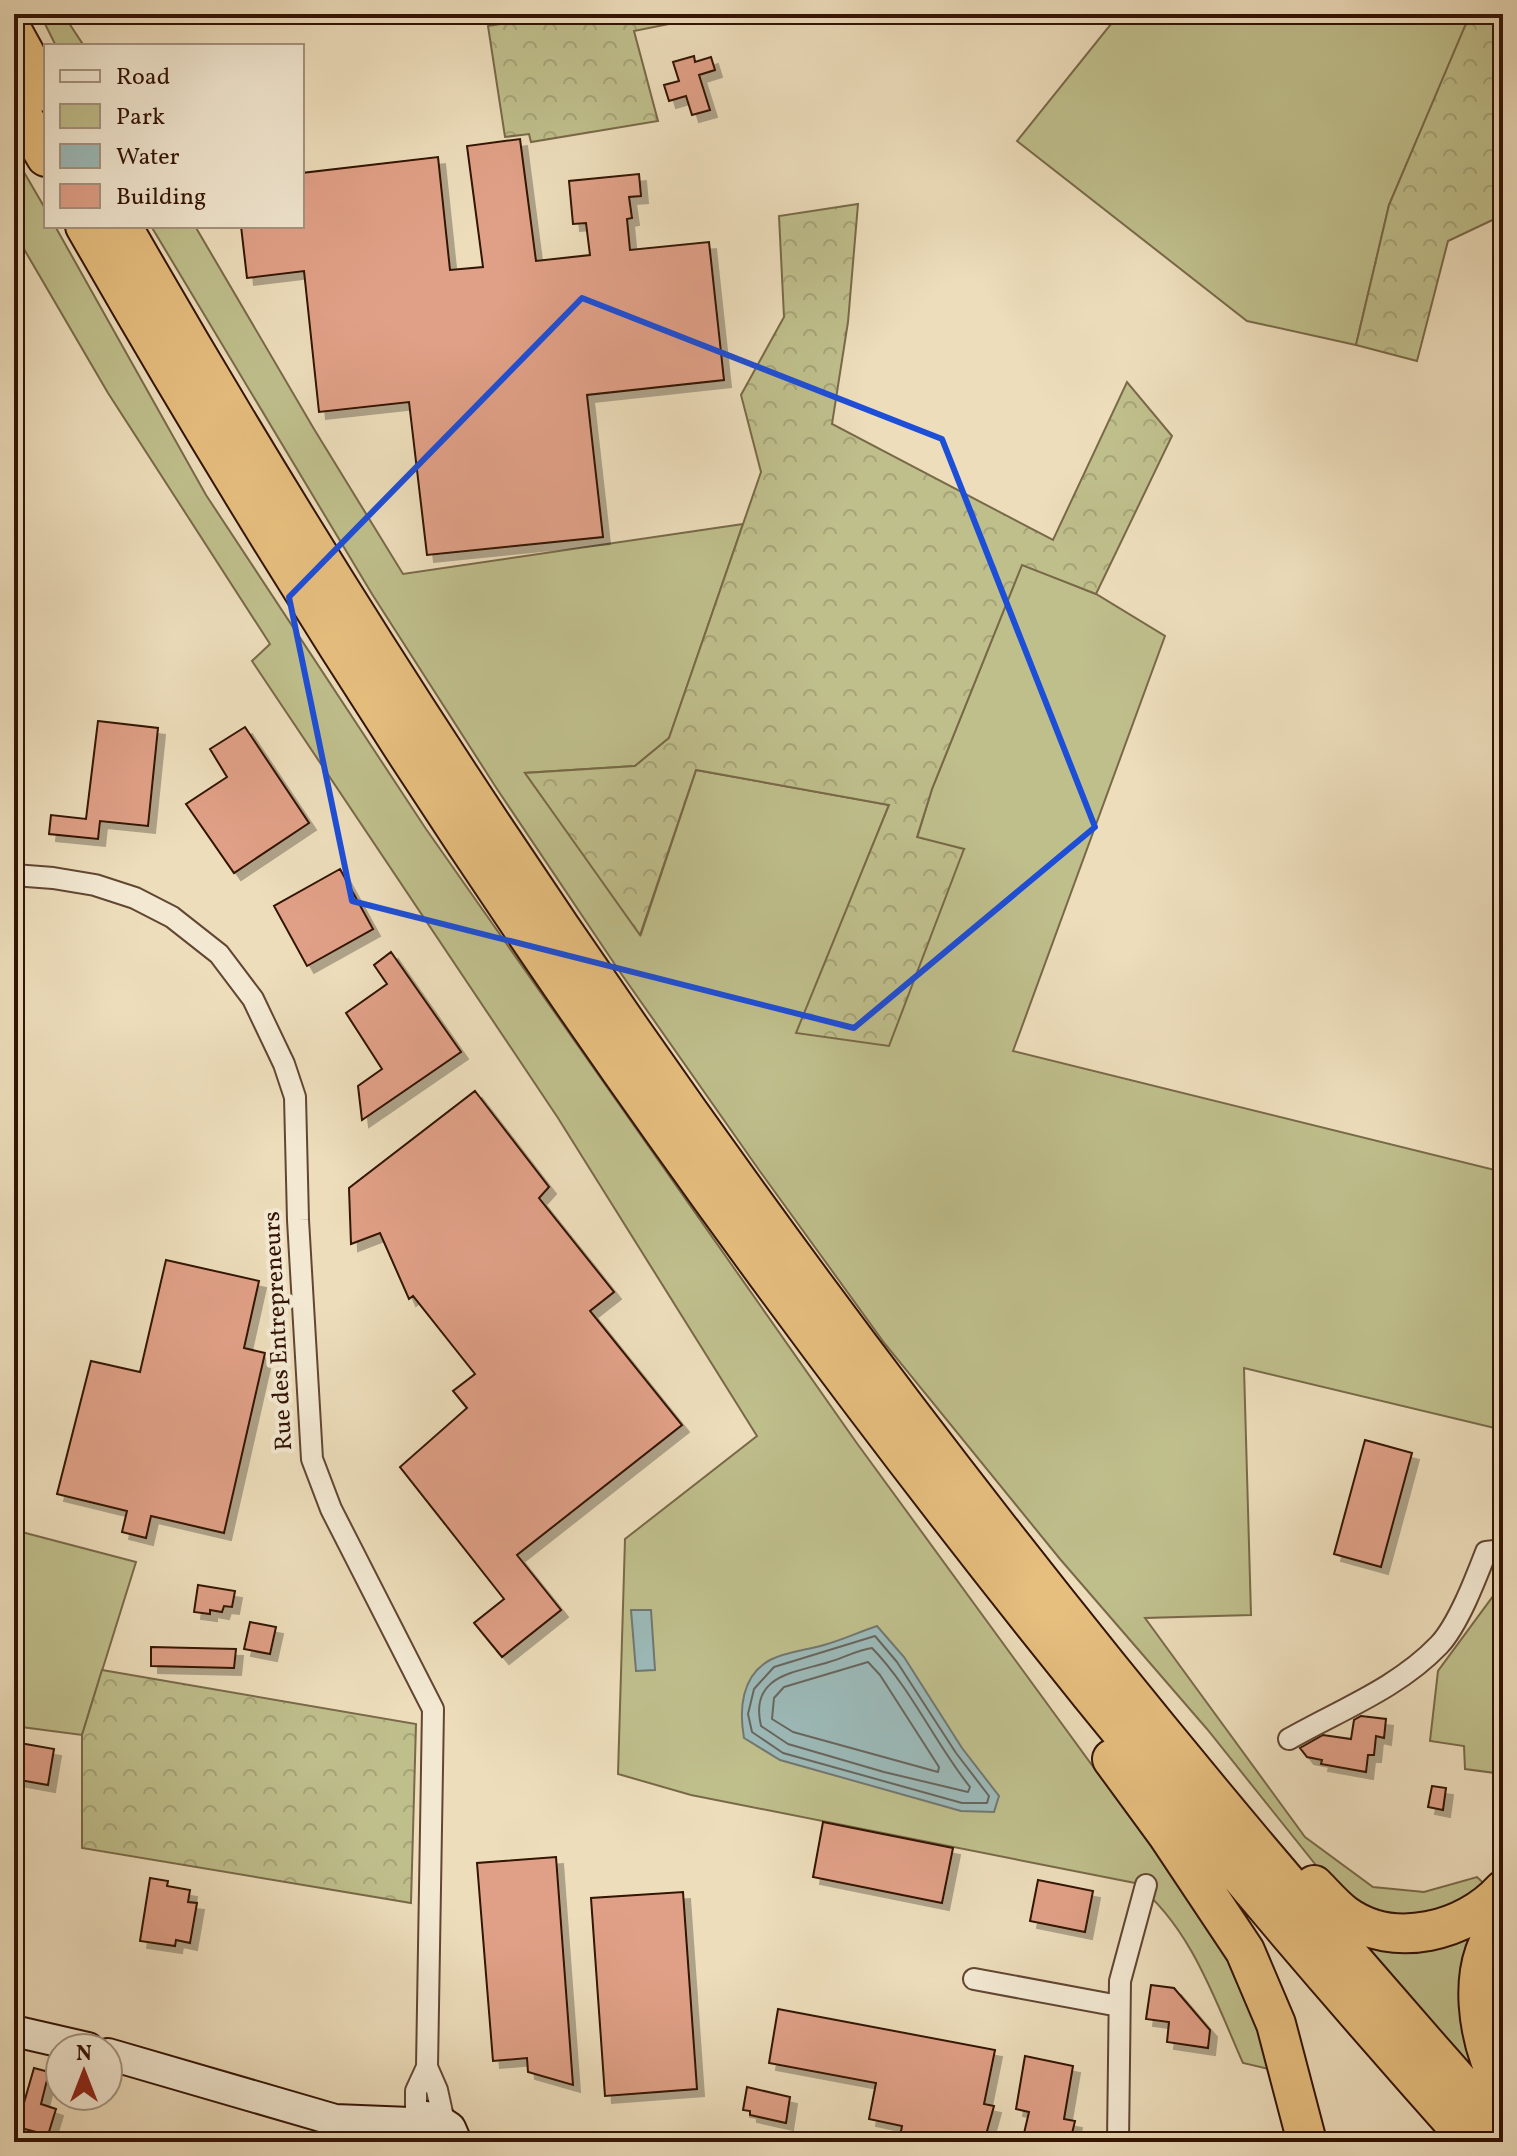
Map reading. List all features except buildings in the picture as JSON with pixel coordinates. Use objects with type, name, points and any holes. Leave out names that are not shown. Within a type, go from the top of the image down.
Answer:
[{"type":"highway","points":[[14,34],[44,88]]},
{"type":"highway","points":[[14,101],[44,154]]},
{"type":"highway","points":[[86,228],[350,667],[512,913],[764,1270],[893,1443],[1052,1647],[1233,1869],[1471,2142]]},
{"type":"highway","points":[[123,228],[213,383],[368,635],[480,808],[618,1011],[835,1313],[999,1529],[1179,1754],[1503,2131]]},
{"type":"highway","points":[[1052,1647],[1045,1667],[1167,1834],[1245,1951],[1276,2024],[1307,2142]]},
{"type":"highway","points":[[1179,1754],[1199,1755],[1310,1881],[1346,1916],[1379,1930],[1416,1932],[1449,1927],[1489,1906],[1503,1890]]},
{"type":"highway","points":[[1503,1921],[1494,1931],[1482,1957],[1479,1982],[1481,2030],[1489,2062],[1503,2090]]},
{"type":"main road","points":[[14,2031],[44,2038]]},
{"type":"main road","points":[[124,2059],[335,2120],[435,2132]]},
{"type":"main road","points":[[335,2120],[379,2142]]},
{"type":"street","name":"Rue des Entrepreneurs","points":[[14,875],[95,885],[135,898],[172,917],[219,954],[253,999],[284,1064],[295,1097],[298,1220],[312,1459],[331,1509],[433,1709],[427,2067],[437,2090],[435,2132]]},
{"type":"street","points":[[1289,1739],[1395,1682],[1441,1643],[1470,1592],[1486,1552],[1503,1550]]},
{"type":"street","points":[[1118,2142],[1120,1981],[1146,1885]]},
{"type":"street","points":[[974,1979],[1119,2006]]},
{"type":"highlighted area","points":[[582,298],[942,439],[1095,827],[854,1028],[352,901],[289,597]]},
{"type":"green space","points":[[40,14],[63,14],[83,44],[55,44]]},
{"type":"green space","points":[[563,14],[701,14],[704,17],[634,31],[658,121],[531,142],[529,134],[505,137],[488,26]]},
{"type":"green space","points":[[1119,14],[1471,14],[1389,205],[1356,345],[1247,321],[1017,141]]},
{"type":"green space","points":[[1470,14],[1503,17],[1503,215],[1448,241],[1417,361],[1356,345],[1389,205]]},
{"type":"green space","points":[[1471,14],[1503,14],[1503,17]]},
{"type":"green space","points":[[14,155],[44,207],[44,228],[56,228],[206,495],[426,829],[856,1442],[1208,1924],[1249,2000],[1273,2070],[1243,2063],[1200,1966],[1172,1921],[1135,1883],[691,1795],[618,1774],[625,1539],[757,1436],[558,1118],[252,661],[270,644],[108,393],[14,232]]},
{"type":"green space","points":[[858,204],[848,322],[832,424],[1053,540],[1127,382],[1172,436],[1096,594],[1022,565],[932,789],[917,837],[964,849],[889,1046],[796,1033],[889,805],[696,770],[640,935],[525,773],[635,766],[669,738],[761,472],[741,395],[784,317],[779,216]]},
{"type":"green space","points":[[152,228],[196,228],[403,574],[743,524],[669,738],[635,766],[525,773],[641,934],[696,770],[889,805],[797,1033],[964,849],[917,838],[932,789],[1022,564],[1096,594],[1165,636],[1013,1051],[1503,1172],[1503,1430],[1244,1368],[1251,1615],[1145,1618],[1305,1837],[1373,1887],[1424,1892],[1477,1877],[1503,1901],[1503,2094],[1489,2088],[1356,1939],[1319,1869],[1207,1729],[1060,1559],[885,1344],[620,972],[497,789],[372,594]]},
{"type":"green space","points":[[14,1530],[136,1562],[82,1735],[14,1726]]},
{"type":"green space","points":[[1502,1584],[1503,1774],[1465,1769],[1464,1746],[1430,1741],[1438,1671]]},
{"type":"green space","points":[[102,1670],[416,1724],[411,1903],[82,1848],[82,1735]]},
{"type":"water","points":[[631,1610],[651,1610],[655,1670],[636,1671]]},
{"type":"water","points":[[877,1626],[904,1657],[962,1748],[999,1796],[994,1812],[961,1811],[780,1760],[744,1738],[744,1694],[760,1667],[782,1655],[831,1643]]}]
